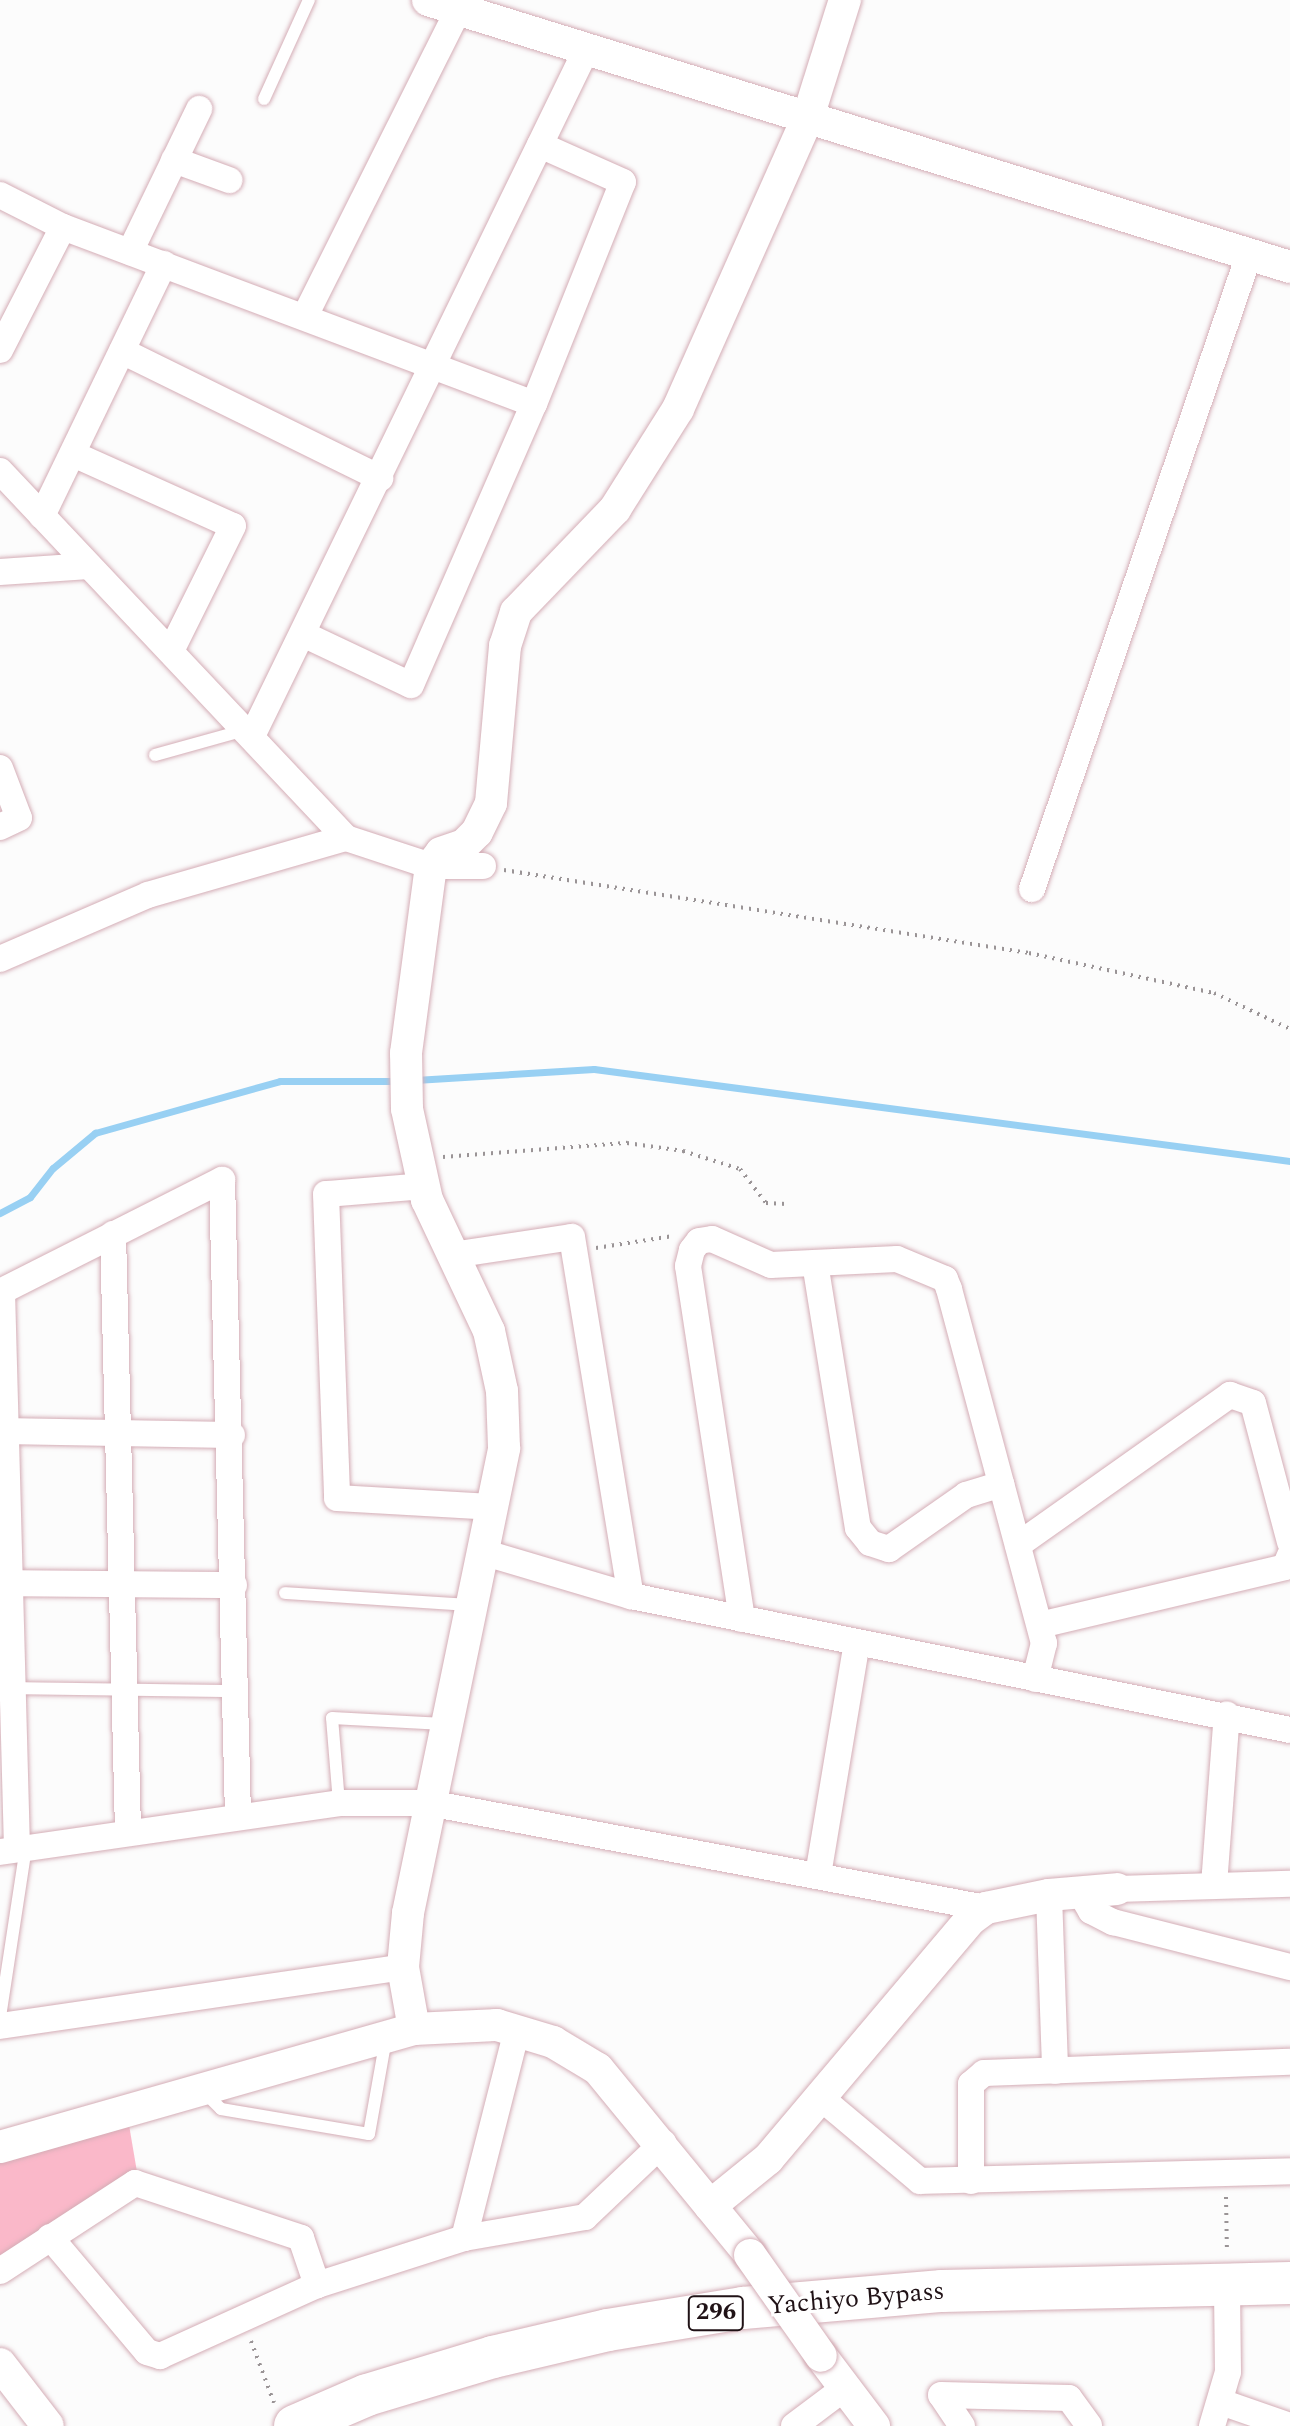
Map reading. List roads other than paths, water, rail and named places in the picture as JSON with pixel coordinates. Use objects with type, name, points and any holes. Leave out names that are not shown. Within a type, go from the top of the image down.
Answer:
[{"type":"highway","name":"Yachiyo Bypass","points":[[284,2414],[367,2395],[493,2357],[608,2330],[743,2308],[1227,2270],[1290,2283]]},
{"type":"street","points":[[428,0],[585,52],[808,117],[1290,267]]},
{"type":"street","points":[[400,2033],[403,1967],[429,1803],[504,1448],[502,1391],[489,1331],[453,1255],[420,1173],[407,1109],[406,1053],[431,866],[441,853],[464,845],[477,832],[491,803],[505,646],[516,612],[615,509],[651,458],[808,117],[845,0]]},
{"type":"street","points":[[305,316],[458,10]]},
{"type":"street","points":[[250,732],[303,634],[436,365],[585,52]]},
{"type":"street","points":[[130,252],[199,109]]},
{"type":"street","points":[[303,634],[411,685],[534,404],[623,182],[540,145]]},
{"type":"street","points":[[174,160],[229,180]]},
{"type":"street","points":[[0,195],[63,227],[534,404]]},
{"type":"street","points":[[0,350],[63,227]]},
{"type":"street","points":[[1032,889],[1249,255]]},
{"type":"street","points":[[42,516],[164,264]]},
{"type":"street","points":[[122,351],[380,478]]},
{"type":"street","points":[[73,454],[233,526],[171,651]]},
{"type":"street","points":[[0,471],[250,732],[346,838],[431,866],[483,866]]},
{"type":"street","points":[[0,572],[89,566]]},
{"type":"street","points":[[0,768],[19,818],[0,827]]},
{"type":"street","points":[[0,959],[148,895],[346,838]]},
{"type":"street","points":[[420,1173],[326,1194],[337,1498],[491,1507]]},
{"type":"street","points":[[238,1816],[232,1435],[222,1180],[1,1291],[7,1688],[14,1849],[128,1830],[238,1816],[339,1803],[429,1803],[986,1908],[1064,1894],[1117,1889],[1290,1884]]},
{"type":"street","points":[[113,1234],[128,1830]]},
{"type":"street","points":[[453,1255],[572,1237],[631,1596]]},
{"type":"street","points":[[742,1619],[688,1266],[692,1250],[699,1241],[712,1239],[771,1265],[897,1259],[945,1279],[1040,1625],[1044,1643],[1035,1679]]},
{"type":"street","points":[[815,1263],[858,1528],[870,1543],[889,1549],[966,1495],[1001,1484]]},
{"type":"street","points":[[1018,1545],[1230,1395],[1253,1403],[1290,1542]]},
{"type":"street","points":[[4,1431],[232,1435]]},
{"type":"street","points":[[482,1552],[631,1596],[1035,1679],[1227,1714],[1290,1730]]},
{"type":"street","points":[[1040,1625],[1285,1567],[1290,1555]]},
{"type":"street","points":[[5,1583],[234,1585]]},
{"type":"street","points":[[818,1875],[857,1643]]},
{"type":"street","points":[[1214,1885],[1227,1714]]},
{"type":"street","points":[[1064,1894],[1113,1922],[1290,1967]]},
{"type":"street","points":[[1055,2071],[1064,1894]]},
{"type":"street","points":[[710,2206],[768,2159],[953,1935],[986,1908]]},
{"type":"street","points":[[0,2026],[403,1967]]},
{"type":"street","points":[[0,2147],[200,2087],[400,2033],[462,2023],[517,2030],[553,2042],[598,2069],[663,2143],[750,2255],[874,2426]]},
{"type":"street","points":[[464,2238],[517,2030]]},
{"type":"street","points":[[971,2181],[971,2084],[976,2077],[1290,2062]]},
{"type":"street","points":[[821,2098],[920,2181],[1290,2171]]},
{"type":"street","points":[[50,2237],[154,2356],[317,2285],[464,2238],[585,2217],[663,2143]]},
{"type":"street","points":[[0,2271],[135,2183],[301,2238],[317,2285]]},
{"type":"street","points":[[1227,2270],[1229,2354],[1216,2414],[1290,2426]]},
{"type":"street","points":[[0,2364],[48,2426]]},
{"type":"street","points":[[794,2426],[846,2387]]},
{"type":"street","points":[[962,2426],[941,2395],[1069,2398],[1089,2426]]},
{"type":"lane","points":[[264,99],[309,0]]},
{"type":"lane","points":[[155,755],[250,732]]},
{"type":"lane","points":[[285,1593],[471,1605]]},
{"type":"lane","points":[[7,1688],[236,1691]]},
{"type":"lane","points":[[339,1803],[332,1718],[447,1724]]},
{"type":"lane","points":[[0,2017],[14,1849]]},
{"type":"lane","points":[[200,2087],[221,2109],[369,2134],[400,2033]]},
{"type":"waterway","points":[[415,1080],[594,1069],[1290,1161]]},
{"type":"waterway","points":[[0,1213],[30,1197],[53,1168],[95,1133],[280,1081],[398,1081]]}]
